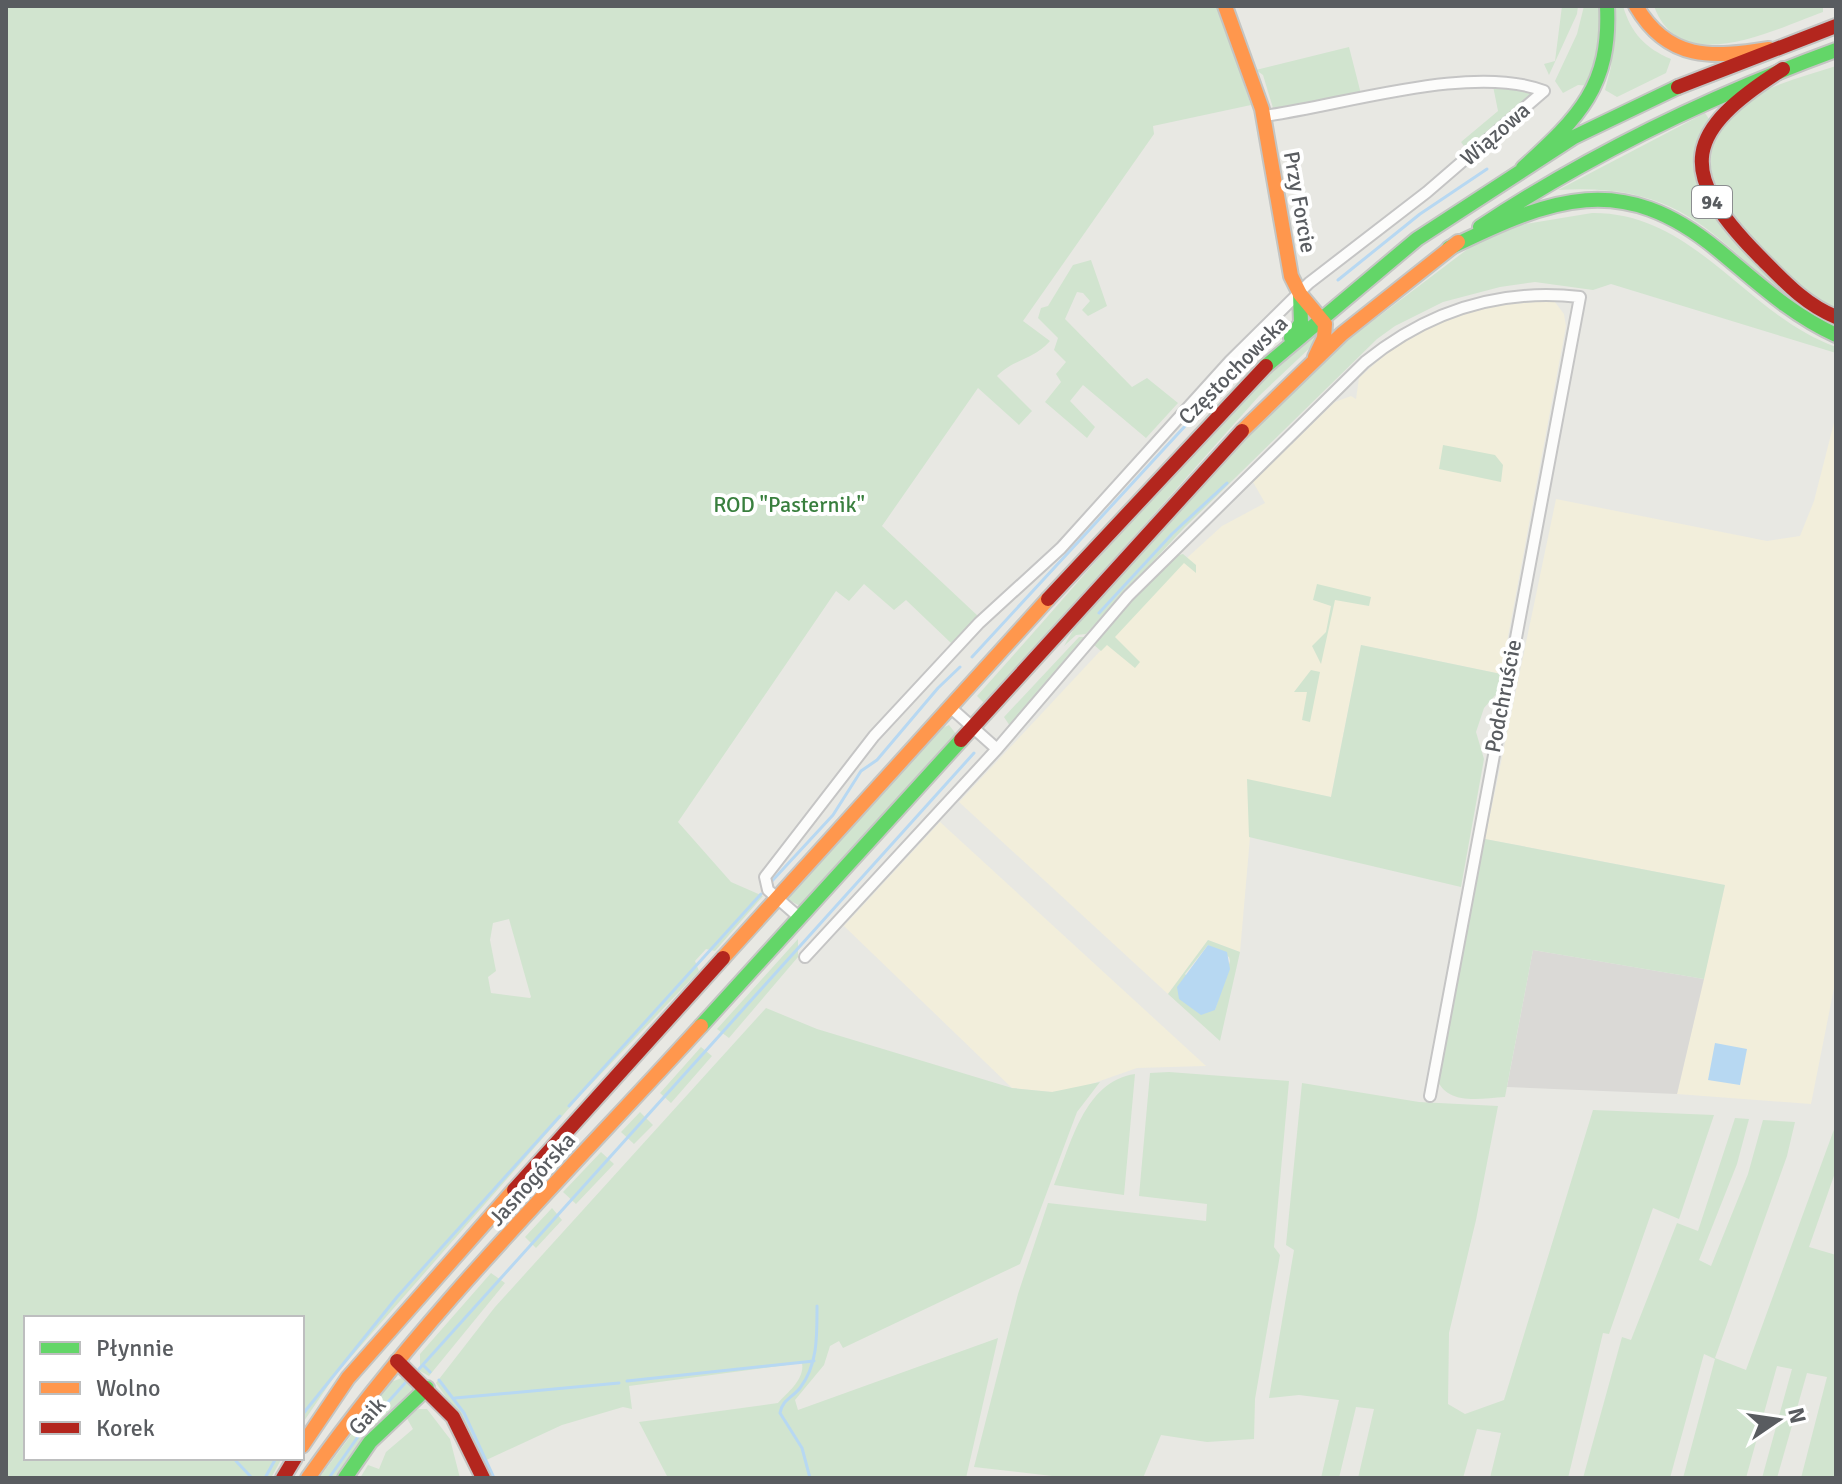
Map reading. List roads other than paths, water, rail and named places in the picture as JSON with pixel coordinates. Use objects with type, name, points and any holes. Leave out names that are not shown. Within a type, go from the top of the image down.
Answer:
[{"type":"main road","name":"Przy Forcie","points":[[1225,6],[1264,116],[1291,276],[1300,294],[1321,315]]},
{"type":"main road","points":[[1523,168],[1577,120],[1596,92],[1609,44],[1607,6]]},
{"type":"main road","points":[[1636,6],[1651,31],[1680,50],[1710,56],[1769,49]]},
{"type":"main road","name":"Częstochowska","points":[[778,899],[1184,451],[1287,345],[1321,315],[1406,247],[1523,168],[1637,105],[1769,49],[1834,27]]},
{"type":"main road","name":"94","points":[[1836,50],[1783,69],[1740,97],[1717,119],[1704,149],[1705,184],[1713,206],[1734,232],[1797,294],[1836,317]]},
{"type":"main road","points":[[800,918],[1238,435],[1313,360],[1449,248],[1525,198],[1615,145],[1697,105],[1783,69]]},
{"type":"main road","points":[[1449,248],[1540,206],[1580,198],[1625,201],[1664,213],[1685,224],[1786,309],[1836,335]]},
{"type":"main road","name":"Przy Forcie","points":[[1287,345],[1301,323],[1300,294]]},
{"type":"main road","points":[[1313,360],[1324,338],[1321,315]]},
{"type":"main road","name":"Jasnogórska","points":[[304,1443],[365,1357],[778,899]]},
{"type":"main road","name":"Jasnogórska","points":[[308,1478],[343,1428],[397,1361],[800,918]]},
{"type":"main road","points":[[574,1123],[594,1143]]},
{"type":"main road","points":[[397,1361],[453,1417],[483,1478]]},
{"type":"main road","name":"Gaik","points":[[345,1478],[370,1442],[427,1388]]},
{"type":"main road","points":[[283,1478],[294,1460]]},
{"type":"street","name":"Wiązowa","points":[[1264,116],[1441,87],[1501,82],[1544,91],[1402,212],[1309,283],[1300,294]]},
{"type":"street","name":"Podchruście","points":[[997,749],[1128,596],[1386,345],[1439,315],[1469,304],[1532,293],[1580,297],[1430,1096]]},
{"type":"street","points":[[800,918],[768,890],[765,877],[874,736],[979,623],[1061,548],[1196,398],[1300,294]]},
{"type":"street","points":[[805,957],[997,749],[951,708]]},
{"type":"water","points":[[1208,945],[1227,952],[1230,969],[1215,1010],[1201,1015],[1179,999],[1177,987]]},
{"type":"water","points":[[1715,1043],[1747,1049],[1740,1085],[1708,1080]]},
{"type":"waterway","points":[[1338,280],[1420,214],[1487,169]]},
{"type":"waterway","points":[[972,657],[1234,373]]},
{"type":"waterway","points":[[1099,613],[1172,534],[1227,483]]},
{"type":"waterway","points":[[772,881],[833,815],[861,771],[877,760],[938,688],[960,667]]},
{"type":"waterway","points":[[419,1369],[974,753]]},
{"type":"waterway","points":[[569,1106],[761,894]]},
{"type":"waterway","points":[[304,1413],[397,1297],[560,1116]]},
{"type":"waterway","points":[[810,1478],[802,1448],[780,1413],[810,1370],[815,1349],[817,1306]]},
{"type":"waterway","points":[[627,1381],[814,1361]]},
{"type":"waterway","points":[[423,1365],[430,1372]]},
{"type":"waterway","points":[[439,1380],[464,1413],[494,1478]]},
{"type":"waterway","points":[[329,1478],[362,1431],[406,1382]]},
{"type":"waterway","points":[[455,1398],[619,1383]]},
{"type":"waterway","points":[[265,1478],[275,1460]]},
{"type":"waterway","points":[[236,1461],[252,1478]]},
{"type":"park label","name":"ROD \"Pasternik\"","points":[[789,504]]}]
